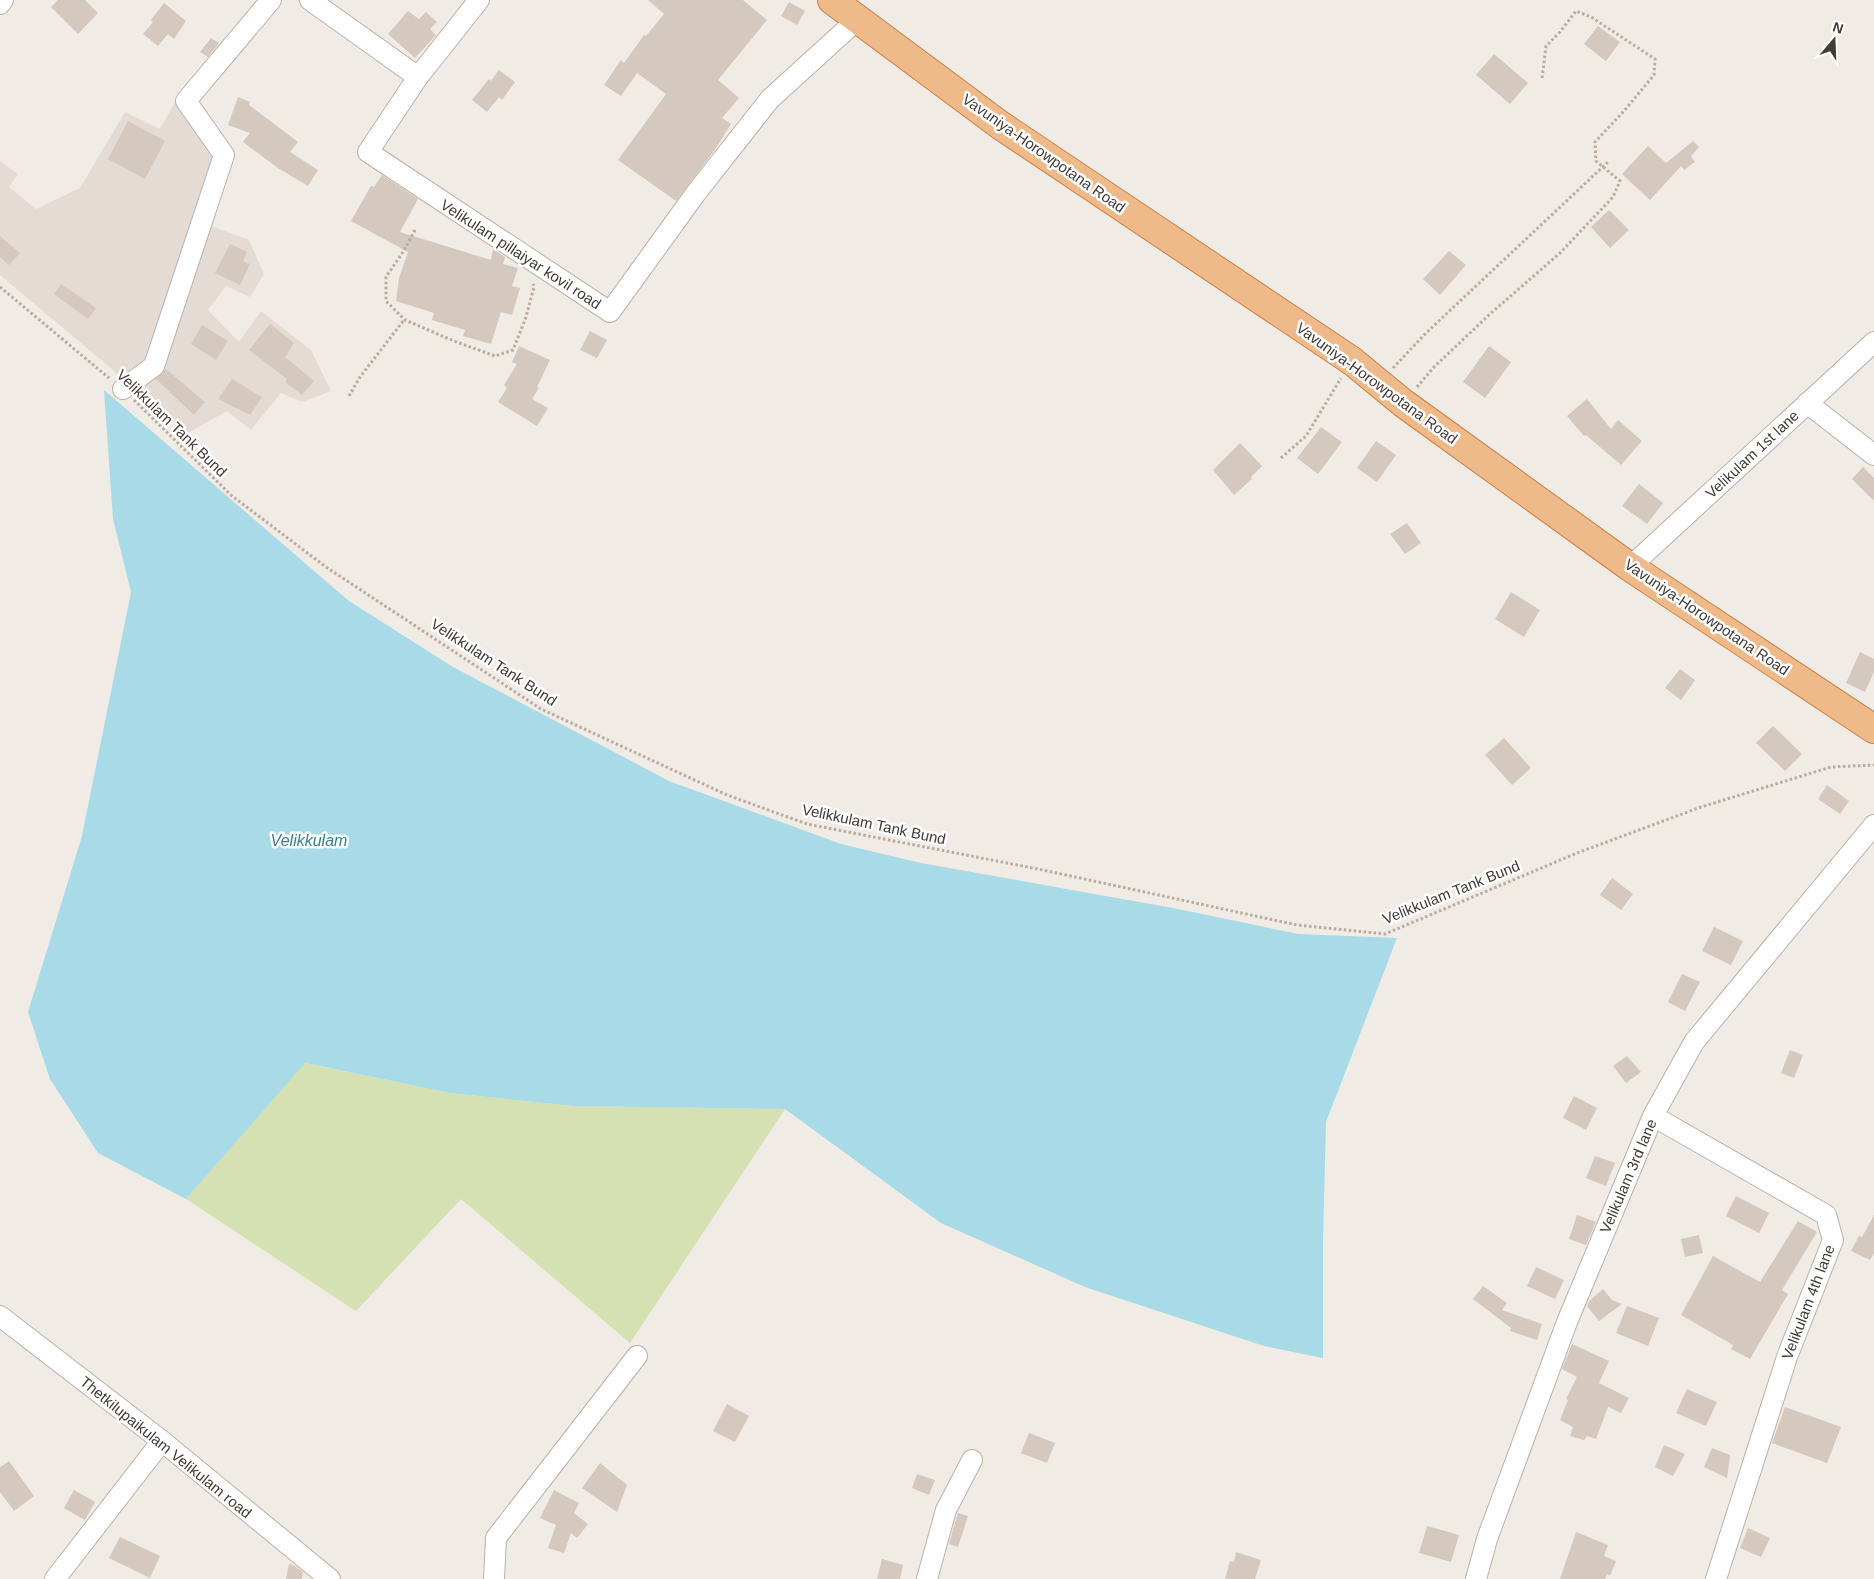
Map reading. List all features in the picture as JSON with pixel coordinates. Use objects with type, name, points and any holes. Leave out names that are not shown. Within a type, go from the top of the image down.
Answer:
[{"type":"highway","name":"Vavuniya-Horowpotana Road","points":[[832,0],[1000,125],[1352,361],[1403,403],[1630,567],[1874,729]]},
{"type":"street","points":[[0,4],[3,0]]},
{"type":"street","points":[[123,389],[154,366],[224,155],[186,101],[271,0]]},
{"type":"street","points":[[310,0],[418,77]]},
{"type":"street","name":"Velikulam pillaiyar kovil road","points":[[479,0],[418,77],[368,152],[610,312],[696,193],[770,99],[858,19]]},
{"type":"street","name":"Velikulam 1st lane","points":[[1630,567],[1874,342]]},
{"type":"street","points":[[1807,403],[1874,455]]},
{"type":"street","name":"Velikulam 3rd lane","points":[[1476,1579],[1487,1539],[1567,1322],[1653,1116],[1694,1042],[1874,825]]},
{"type":"street","name":"Velikulam 4th lane","points":[[1653,1116],[1826,1215],[1833,1240],[1787,1357],[1716,1579]]},
{"type":"street","name":"Thetkilupaikulam Velikulam road","points":[[0,1316],[162,1441],[330,1579]]},
{"type":"street","points":[[494,1579],[496,1538],[637,1356]]},
{"type":"street","points":[[55,1579],[162,1441]]},
{"type":"street","points":[[927,1579],[946,1510],[972,1460]]},
{"type":"path","points":[[1403,403],[1434,367],[1490,314],[1560,253],[1613,197],[1620,181],[1596,161],[1595,142],[1654,75],[1655,59],[1591,17],[1576,11],[1560,32],[1546,46],[1542,79]]},
{"type":"path","points":[[1379,383],[1426,333],[1608,162]]},
{"type":"path","points":[[415,230],[386,277],[386,301],[405,320],[454,341],[495,356],[513,350],[530,302],[534,286],[532,279]]},
{"type":"path","name":"Velikkulam Tank Bund","points":[[0,287],[123,389],[232,496],[326,567],[541,709],[727,795],[806,824],[1043,870],[1297,925],[1384,934],[1577,852],[1701,807],[1831,767],[1874,765]]},
{"type":"path","points":[[349,396],[360,377],[404,320]]},
{"type":"path","points":[[1280,458],[1306,436],[1352,361]]},
{"type":"shaded area","points":[[179,95],[220,156],[151,361],[126,381],[0,275],[0,161],[18,174],[9,187],[36,209],[80,188],[125,112],[160,129]]},
{"type":"shaded area","points":[[208,225],[249,240],[264,274],[250,297],[226,286],[208,310],[239,342],[261,311],[311,350],[331,391],[302,402],[281,393],[251,430],[227,411],[186,434],[134,386]]},
{"type":"green space","points":[[304,1063],[450,1093],[573,1106],[785,1109],[630,1343],[461,1199],[356,1311],[186,1199]]},
{"type":"water","name":"Velikkulam","points":[[104,390],[349,601],[453,667],[669,781],[841,844],[921,863],[1173,908],[1298,934],[1397,938],[1326,1122],[1323,1358],[1264,1346],[1085,1287],[941,1223],[785,1109],[573,1106],[450,1093],[305,1063],[186,1199],[98,1153],[50,1079],[28,1012],[82,836],[131,592],[113,519]]},
{"type":"building","points":[[58,0],[85,0],[98,13],[78,34],[51,7]]},
{"type":"building","points":[[648,0],[743,0],[767,20],[718,80],[739,98],[722,118],[731,124],[714,151],[676,201],[618,160],[666,94],[637,73],[621,96],[604,85],[621,60],[624,63],[644,35],[646,36],[664,14]]},
{"type":"building","points":[[789,2],[805,11],[797,25],[781,16]]},
{"type":"building","points":[[164,3],[186,21],[174,39],[168,34],[158,46],[143,34],[153,22],[151,20]]},
{"type":"building","points":[[408,11],[419,19],[426,12],[437,22],[430,29],[436,35],[415,58],[388,34]]},
{"type":"building","points":[[1598,26],[1620,42],[1606,61],[1584,44]]},
{"type":"building","points":[[211,38],[219,43],[208,57],[200,52]]},
{"type":"building","points":[[1494,54],[1528,83],[1510,104],[1476,75]]},
{"type":"building","points":[[499,70],[515,82],[502,100],[499,97],[487,112],[472,100]]},
{"type":"building","points":[[238,97],[250,102],[249,105],[298,142],[290,152],[318,170],[308,186],[278,168],[243,142],[250,133],[228,125]]},
{"type":"building","points":[[128,121],[165,141],[145,179],[108,159]]},
{"type":"building","points":[[1693,141],[1699,147],[1691,156],[1695,162],[1684,170],[1681,166],[1650,200],[1622,174],[1648,146],[1666,163]]},
{"type":"building","points":[[382,175],[418,199],[400,232],[491,260],[493,249],[505,257],[503,264],[518,268],[512,286],[520,288],[512,315],[501,312],[491,344],[463,336],[465,330],[432,320],[434,313],[396,301],[399,278],[408,252],[351,221],[371,186],[374,187]]},
{"type":"building","points":[[1609,210],[1629,230],[1610,248],[1591,227]]},
{"type":"building","points":[[0,236],[20,253],[9,265],[0,257]]},
{"type":"building","points":[[230,244],[247,252],[243,261],[250,264],[240,285],[215,273]]},
{"type":"building","points":[[1449,251],[1466,265],[1440,295],[1423,279]]},
{"type":"building","points":[[61,284],[96,308],[88,319],[54,294]]},
{"type":"building","points":[[270,324],[294,343],[285,357],[314,381],[302,395],[285,382],[287,379],[249,350]]},
{"type":"building","points":[[202,325],[228,341],[216,360],[191,344]]},
{"type":"building","points":[[590,331],[607,340],[597,358],[580,350]]},
{"type":"building","points":[[519,346],[550,360],[537,387],[539,388],[532,399],[548,408],[537,426],[498,402],[507,388],[504,385],[517,364],[512,362]]},
{"type":"building","points":[[1489,346],[1511,362],[1485,398],[1463,382]]},
{"type":"building","points":[[166,369],[205,402],[194,415],[156,379]]},
{"type":"building","points":[[232,379],[262,397],[250,415],[218,399]]},
{"type":"building","points":[[1587,399],[1611,429],[1618,420],[1642,441],[1621,465],[1586,435],[1584,436],[1567,416]]},
{"type":"building","points":[[1321,427],[1342,442],[1318,474],[1297,458]]},
{"type":"building","points":[[1376,441],[1396,455],[1377,482],[1357,468]]},
{"type":"building","points":[[1240,443],[1262,466],[1251,477],[1252,479],[1234,495],[1213,470]]},
{"type":"building","points":[[1863,467],[1874,478],[1874,501],[1852,479]]},
{"type":"building","points":[[1639,484],[1663,503],[1647,524],[1622,506]]},
{"type":"building","points":[[1407,523],[1421,543],[1405,554],[1390,534]]},
{"type":"building","points":[[1511,592],[1540,610],[1524,637],[1495,619]]},
{"type":"building","points":[[1860,652],[1874,659],[1874,672],[1865,692],[1846,683]]},
{"type":"building","points":[[1680,669],[1695,680],[1681,700],[1665,688]]},
{"type":"building","points":[[1773,726],[1802,754],[1785,771],[1756,743]]},
{"type":"building","points":[[1504,738],[1531,768],[1512,785],[1485,755]]},
{"type":"building","points":[[1827,785],[1849,801],[1840,814],[1818,799]]},
{"type":"building","points":[[1612,878],[1633,894],[1621,910],[1600,895]]},
{"type":"building","points":[[1714,927],[1743,941],[1731,965],[1702,951]]},
{"type":"building","points":[[1682,974],[1700,982],[1685,1011],[1668,1002]]},
{"type":"building","points":[[1790,1050],[1803,1055],[1794,1078],[1781,1073]]},
{"type":"building","points":[[1627,1056],[1641,1072],[1626,1083],[1613,1066]]},
{"type":"building","points":[[1574,1096],[1597,1108],[1586,1130],[1563,1118]]},
{"type":"building","points":[[1595,1156],[1615,1163],[1606,1186],[1586,1178]]},
{"type":"building","points":[[1736,1196],[1769,1213],[1759,1233],[1726,1216]]},
{"type":"building","points":[[1577,1215],[1596,1222],[1586,1245],[1569,1239]]},
{"type":"building","points":[[1874,1215],[1874,1253],[1870,1260],[1851,1251],[1859,1236],[1862,1237]]},
{"type":"building","points":[[1798,1221],[1817,1232],[1782,1290],[1788,1294],[1750,1359],[1731,1349],[1733,1345],[1681,1315],[1713,1256],[1760,1282]]},
{"type":"building","points":[[1699,1235],[1703,1253],[1685,1257],[1681,1239]]},
{"type":"building","points":[[1536,1267],[1564,1280],[1555,1299],[1527,1286]]},
{"type":"building","points":[[1483,1286],[1507,1303],[1502,1310],[1542,1324],[1537,1340],[1510,1331],[1511,1328],[1473,1299]]},
{"type":"building","points":[[1603,1289],[1612,1300],[1622,1304],[1599,1321],[1587,1306],[1589,1301]]},
{"type":"building","points":[[1627,1306],[1659,1318],[1648,1346],[1616,1333]]},
{"type":"building","points":[[1572,1344],[1609,1361],[1599,1383],[1629,1398],[1621,1413],[1608,1407],[1596,1439],[1587,1436],[1584,1440],[1570,1436],[1573,1427],[1560,1420],[1568,1400],[1566,1399],[1577,1377],[1562,1369]]},
{"type":"building","points":[[1687,1389],[1717,1402],[1706,1426],[1676,1413]]},
{"type":"building","points":[[727,1404],[749,1416],[735,1442],[713,1431]]},
{"type":"building","points":[[1785,1407],[1841,1427],[1827,1463],[1772,1443]]},
{"type":"building","points":[[1029,1433],[1055,1443],[1047,1463],[1021,1453]]},
{"type":"building","points":[[1664,1445],[1685,1454],[1673,1476],[1655,1467]]},
{"type":"building","points":[[1712,1448],[1730,1455],[1727,1478],[1704,1467]]},
{"type":"building","points":[[9,1461],[34,1496],[14,1511],[0,1492],[0,1467]]},
{"type":"building","points":[[600,1463],[627,1485],[617,1512],[582,1488]]},
{"type":"building","points":[[917,1474],[935,1480],[929,1495],[912,1488]]},
{"type":"building","points":[[74,1490],[95,1502],[85,1520],[64,1508]]},
{"type":"building","points":[[554,1490],[579,1503],[574,1513],[588,1524],[577,1538],[571,1533],[564,1553],[548,1548],[556,1525],[540,1518]]},
{"type":"building","points":[[958,1513],[968,1516],[958,1547],[949,1544]]},
{"type":"building","points":[[1427,1526],[1459,1535],[1451,1562],[1419,1553]]},
{"type":"building","points":[[1748,1528],[1770,1538],[1761,1557],[1740,1548]]},
{"type":"building","points":[[1576,1532],[1608,1545],[1604,1556],[1616,1561],[1610,1576],[1607,1574],[1605,1579],[1560,1579]]},
{"type":"building","points":[[120,1537],[160,1556],[150,1578],[109,1558]]},
{"type":"building","points":[[1236,1552],[1261,1560],[1255,1579],[1225,1579],[1230,1561],[1234,1562]]},
{"type":"building","points":[[882,1559],[903,1565],[900,1579],[877,1579]]},
{"type":"building","points":[[289,1564],[303,1572],[302,1579],[286,1579]]}]
